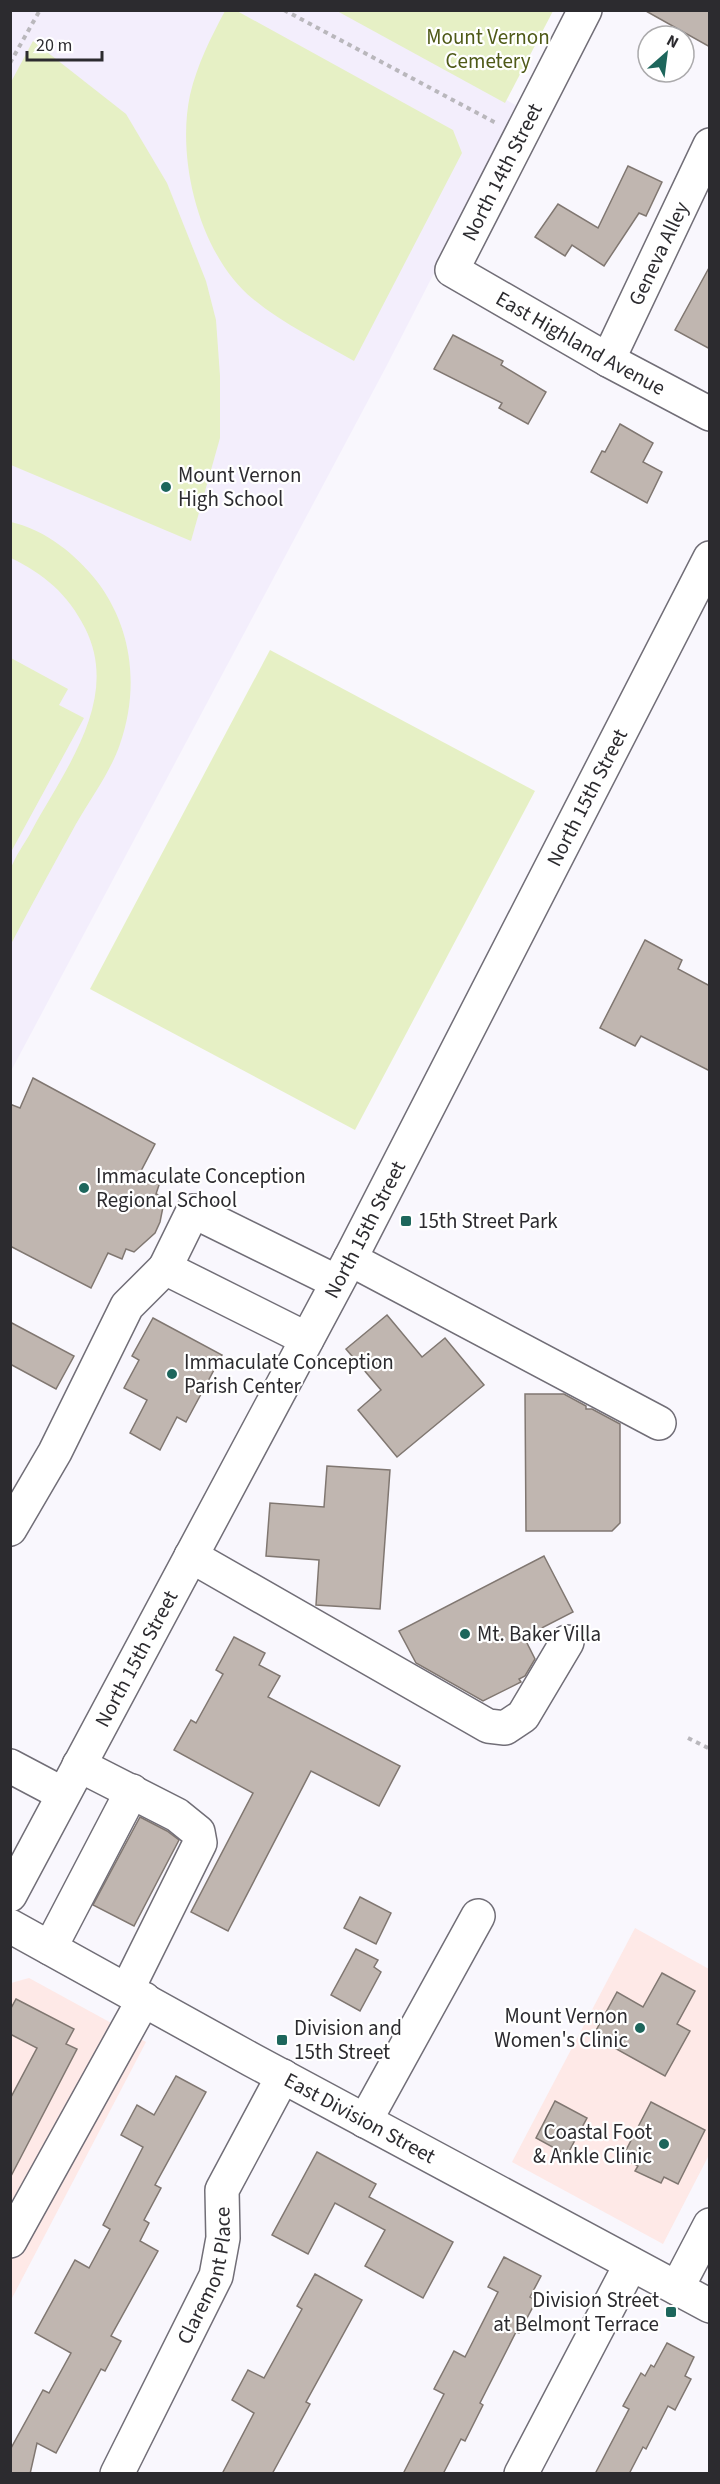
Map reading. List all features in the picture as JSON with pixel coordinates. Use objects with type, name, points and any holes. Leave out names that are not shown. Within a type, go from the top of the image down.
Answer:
[{"type":"street","name":"North 14th Street","points":[[452,270],[585,10]]},
{"type":"street","name":"Geneva Alley","points":[[608,360],[710,145]]},
{"type":"street","name":"East Highland Avenue","points":[[452,270],[608,360],[710,414]]},
{"type":"street","name":"North 15th Street","points":[[10,1895],[344,1271],[710,558]]},
{"type":"street","points":[[10,1529],[55,1452],[127,1306],[165,1268],[194,1210],[344,1271],[659,1423]]},
{"type":"street","points":[[165,1268],[307,1339]]},
{"type":"street","points":[[191,1556],[488,1726],[505,1728],[523,1716],[567,1642]]},
{"type":"street","points":[[10,2241],[135,1995],[200,1843],[198,1832],[177,1815],[79,1765]]},
{"type":"street","points":[[10,1766],[63,1794]]},
{"type":"street","points":[[50,1948],[132,1791]]},
{"type":"street","points":[[365,2121],[478,1916]]},
{"type":"street","name":"East Division Street","points":[[10,1926],[365,2121],[710,2306]]},
{"type":"street","name":"Claremont Place","points":[[117,2474],[216,2276],[223,2238],[222,2190],[283,2076]]},
{"type":"street","points":[[677,2288],[710,2225]]},
{"type":"street","points":[[521,2474],[631,2264]]},
{"type":"path","points":[[10,63],[40,10]]},
{"type":"path","points":[[284,10],[521,136]]},
{"type":"path","points":[[688,1738],[710,1749]]},
{"type":"shaded area","name":"Mount Vernon High School","points":[[11,11],[343,11],[519,107],[386,367],[11,1071]]},
{"type":"shaded area","points":[[635,1928],[709,1969],[709,2155],[663,2244],[512,2162]]},
{"type":"shaded area","points":[[29,1978],[146,2042],[11,2300],[11,1983]]},
{"type":"green space","points":[[225,11],[237,11],[453,130],[462,153],[354,361],[289,325],[253,299],[235,281],[219,258],[206,233],[196,205],[190,177],[186,148],[187,121],[190,95],[196,73]]},
{"type":"green space","name":"Mount Vernon Cemetery","points":[[337,11],[553,11],[505,103]]},
{"type":"green space","points":[[33,41],[126,114],[167,183],[206,281],[216,320],[220,376],[220,438],[191,541],[11,465],[11,82]]},
{"type":"green space","points":[[11,522],[36,531],[60,545],[81,563],[99,584],[119,621],[126,641],[131,682],[126,723],[116,754],[11,944],[8,896],[10,871],[73,758],[93,707],[97,681],[94,655],[85,628],[71,605],[44,578],[11,558]]},
{"type":"green space","points":[[270,650],[535,791],[355,1130],[90,989]]},
{"type":"green space","points":[[11,658],[68,689],[59,705],[84,718],[11,852]]},
{"type":"building","points":[[644,10],[710,10],[710,47],[696,39],[696,24],[669,24]]},
{"type":"building","points":[[628,166],[662,182],[646,216],[639,213],[604,266],[572,245],[565,256],[535,237],[558,204],[598,228]]},
{"type":"building","points":[[710,266],[710,349],[675,330]]},
{"type":"building","points":[[453,335],[503,361],[501,365],[546,392],[528,424],[499,408],[502,403],[434,369]]},
{"type":"building","points":[[620,424],[653,443],[643,462],[662,472],[647,503],[591,472]]},
{"type":"building","points":[[645,940],[682,960],[678,969],[710,986],[710,1071],[641,1036],[635,1046],[600,1028]]},
{"type":"building","name":"Immaculate Conception Regional School","points":[[33,1078],[155,1144],[140,1173],[160,1182],[156,1194],[165,1197],[160,1222],[155,1233],[134,1252],[126,1249],[122,1259],[108,1253],[91,1288],[10,1246],[10,1104],[20,1108]]},
{"type":"building","points":[[387,1315],[422,1357],[445,1338],[484,1385],[397,1457],[358,1410],[381,1390],[346,1349]]},
{"type":"building","name":"Immaculate Conception Parish Center","points":[[153,1318],[222,1355],[186,1422],[177,1417],[160,1450],[130,1433],[147,1400],[124,1388],[139,1360],[132,1356]]},
{"type":"building","points":[[10,1322],[74,1356],[56,1389],[10,1364]]},
{"type":"building","points":[[525,1394],[564,1394],[586,1406],[586,1409],[592,1409],[620,1424],[620,1523],[612,1531],[526,1531]]},
{"type":"building","points":[[327,1466],[390,1470],[380,1609],[316,1605],[319,1560],[266,1556],[270,1503],[324,1507]]},
{"type":"building","name":"Mt. Baker Villa","points":[[544,1556],[573,1612],[524,1637],[535,1659],[525,1676],[519,1679],[521,1682],[483,1701],[416,1663],[399,1631]]},
{"type":"building","points":[[234,1637],[265,1653],[259,1665],[280,1676],[268,1697],[400,1766],[379,1806],[311,1771],[228,1931],[191,1912],[253,1793],[174,1750],[191,1720],[196,1723],[223,1674],[216,1670]]},
{"type":"building","points":[[140,1817],[179,1840],[134,1926],[93,1905]]},
{"type":"building","points":[[360,1897],[391,1913],[376,1944],[344,1928]]},
{"type":"building","points":[[356,1949],[378,1960],[374,1967],[381,1972],[360,2011],[331,1995]]},
{"type":"building","name":"Mount Vernon Women's Clinic","points":[[662,1973],[695,1991],[677,2024],[690,2031],[665,2076],[593,2036],[617,1992],[643,2007]]},
{"type":"building","points":[[16,1999],[74,2029],[66,2044],[77,2049],[10,2178],[10,2099],[37,2048],[10,2034],[10,2010]]},
{"type":"building","points":[[176,2076],[206,2092],[155,2185],[161,2188],[144,2220],[149,2223],[140,2241],[158,2251],[111,2336],[121,2341],[105,2371],[101,2369],[56,2453],[37,2443],[30,2474],[10,2474],[10,2450],[43,2390],[49,2393],[71,2353],[35,2333],[75,2260],[89,2268],[110,2229],[103,2225],[143,2147],[121,2135],[137,2105],[154,2115]]},
{"type":"building","points":[[555,2101],[587,2118],[567,2155],[536,2138]]},
{"type":"building","name":"Coastal Foot & Ankle Clinic","points":[[651,2102],[705,2130],[678,2184],[664,2177],[661,2183],[635,2171],[638,2166],[622,2158]]},
{"type":"building","points":[[317,2152],[376,2184],[369,2197],[453,2242],[423,2298],[365,2266],[385,2230],[335,2203],[308,2254],[272,2235]]},
{"type":"building","points":[[504,2257],[541,2276],[530,2297],[536,2301],[519,2333],[516,2332],[480,2403],[483,2405],[465,2441],[461,2439],[443,2474],[403,2474],[444,2394],[434,2389],[454,2351],[465,2357],[498,2292],[488,2287]]},
{"type":"building","points":[[315,2274],[362,2300],[306,2402],[310,2404],[272,2474],[222,2474],[254,2413],[232,2400],[248,2370],[264,2378],[302,2309],[297,2306]]},
{"type":"building","points":[[667,2343],[694,2357],[685,2376],[691,2379],[675,2410],[668,2406],[646,2449],[643,2447],[629,2474],[595,2474],[629,2409],[623,2406],[641,2373],[645,2376],[651,2365],[654,2367]]},
{"type":"place","name":"Mount Vernon High School","points":[[166,487]]},
{"type":"place","name":"Immaculate Conception Regional School","points":[[84,1188]]},
{"type":"place","name":"15th Street Park","points":[[406,1221]]},
{"type":"place","name":"Immaculate Conception Parish Center","points":[[172,1374]]},
{"type":"place","name":"Mt. Baker Villa","points":[[465,1634]]},
{"type":"place","name":"Mount Vernon Women's Clinic","points":[[640,2028]]},
{"type":"place","name":"Division and 15th Street","points":[[282,2040]]},
{"type":"place","name":"Coastal Foot & Ankle Clinic","points":[[664,2144]]},
{"type":"place","name":"Division Street at Belmont Terrace","points":[[671,2312]]}]
